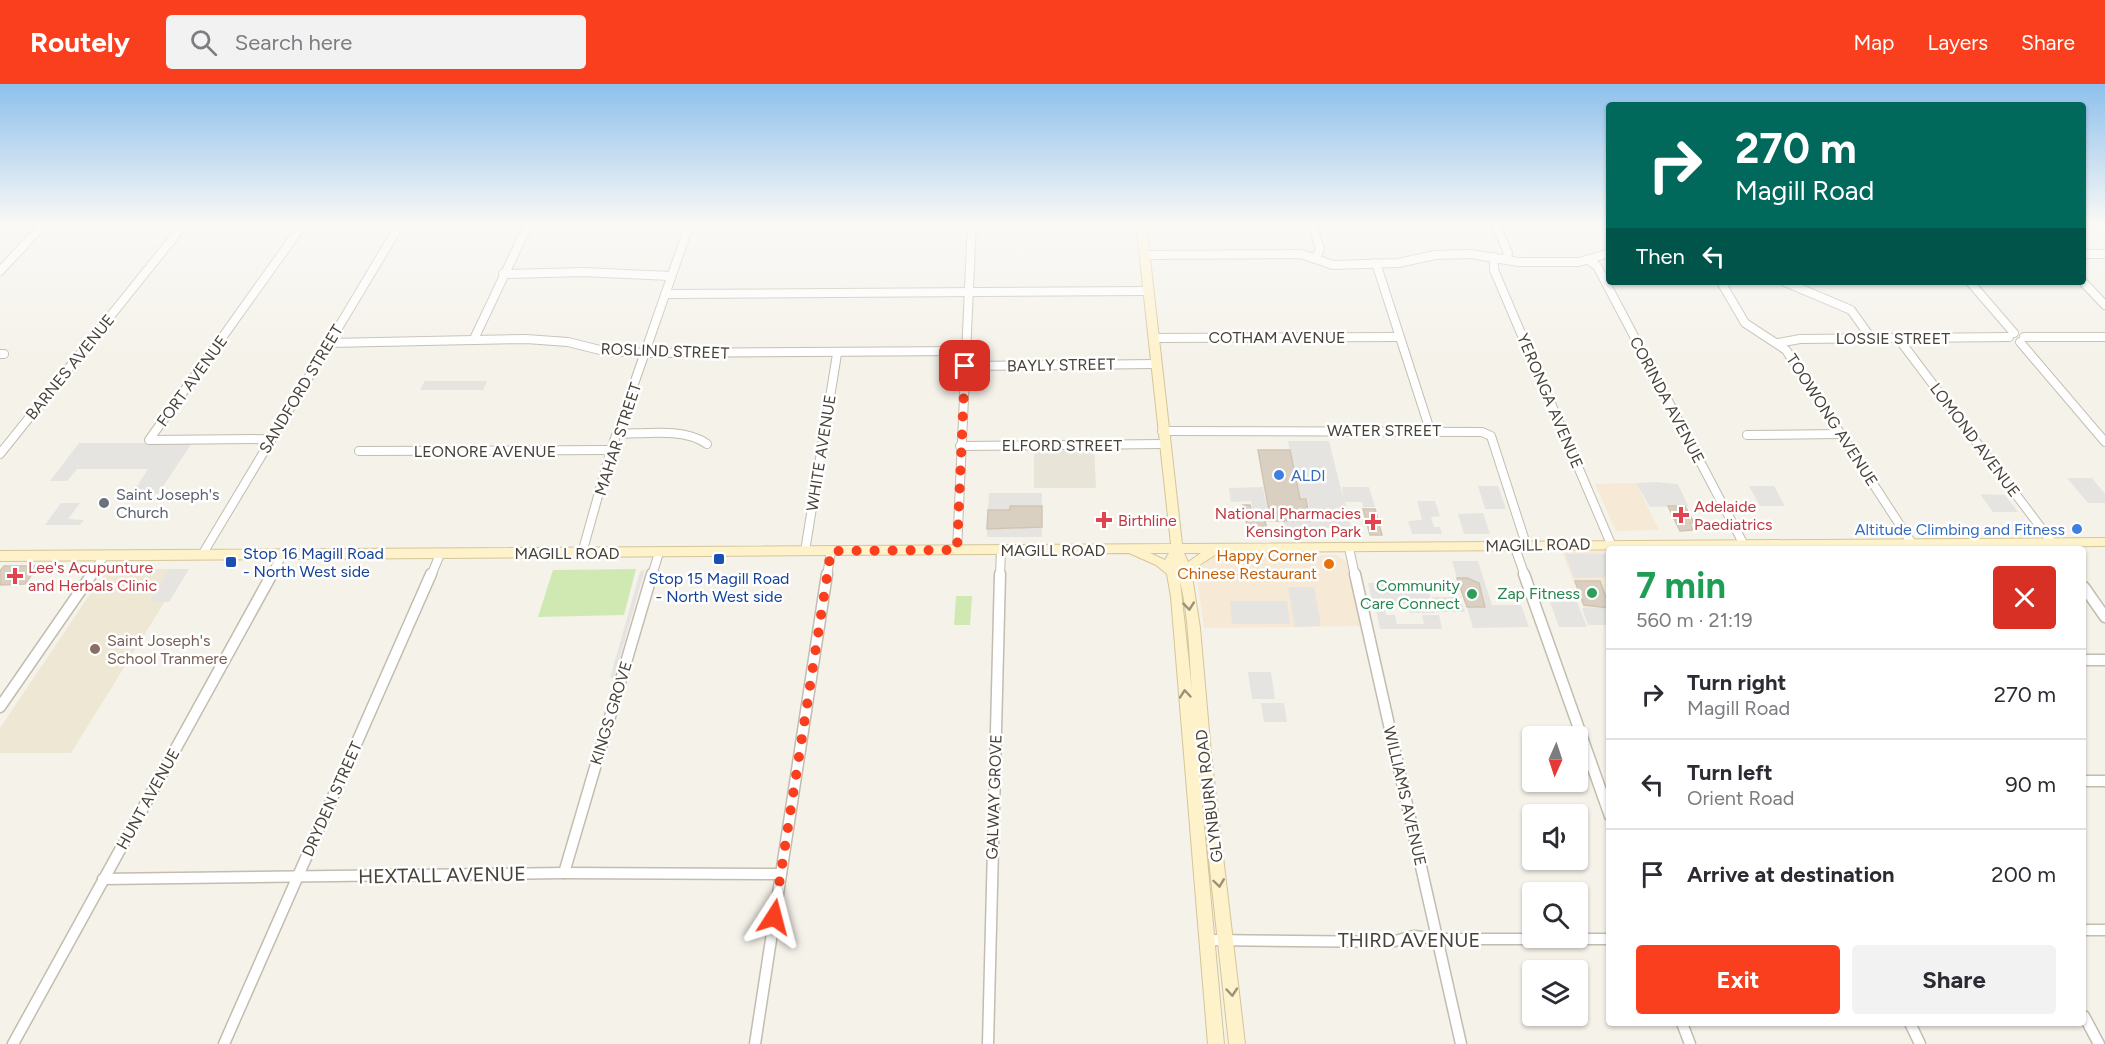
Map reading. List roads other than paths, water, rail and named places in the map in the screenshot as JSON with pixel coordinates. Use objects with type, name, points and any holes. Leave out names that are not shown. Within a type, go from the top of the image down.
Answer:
[{"type":"main road","name":"GLYNBURN ROAD","points":[[1146,268],[1155,338],[1162,431],[1177,549],[1182,560],[1179,575],[1197,750],[1216,1044]]},
{"type":"main road","name":"MAGILL ROAD","points":[[0,556],[1131,550],[1520,544],[1684,546],[1743,543],[1815,546],[1911,542],[2054,546],[2105,542]]},
{"type":"main road","points":[[1131,550],[1160,562],[1179,575],[1200,558],[1219,549]]},
{"type":"main road","name":"GLYNBURN ROAD","points":[[1197,750],[1227,940],[1237,1044]]},
{"type":"street","name":"BARNES AVENUE","points":[[0,454],[149,268]]},
{"type":"street","name":"FORT AVENUE","points":[[270,439],[149,440],[272,268]]},
{"type":"street","name":"SANDFORD STREET","points":[[202,555],[374,268]]},
{"type":"street","points":[[474,339],[506,268]]},
{"type":"street","name":"MAHAR STREET","points":[[582,553],[611,450],[647,353],[673,268]]},
{"type":"street","points":[[957,550],[969,268]]},
{"type":"street","points":[[1377,268],[1430,430]]},
{"type":"street","name":"YERONGA AVENUE","points":[[1494,268],[1611,544]]},
{"type":"street","name":"CORINDA AVENUE","points":[[1598,268],[1606,283]]},
{"type":"street","points":[[503,274],[584,272],[670,276]]},
{"type":"street","name":"CORINDA AVENUE","points":[[1607,285],[1743,543]]},
{"type":"street","name":"TOOWONG AVENUE","points":[[1723,285],[1745,323],[1778,342],[1786,350],[1911,542]]},
{"type":"street","points":[[1792,285],[1851,310],[1871,338]]},
{"type":"street","points":[[1972,285],[2011,335],[2022,340],[2105,442]]},
{"type":"street","points":[[2086,285],[2105,305]]},
{"type":"street","points":[[664,294],[1148,291]]},
{"type":"street","name":"LOSSIE STREET","points":[[1778,342],[1800,339],[2011,335]]},
{"type":"street","name":"COTHAM AVENUE","points":[[1155,338],[1399,337]]},
{"type":"street","points":[[2022,340],[2105,337]]},
{"type":"street","name":"LOMOND AVENUE","points":[[1898,338],[2054,546]]},
{"type":"street","name":"ROSLIND STREET","points":[[329,343],[474,339],[568,342],[604,351],[647,353],[837,354],[966,351]]},
{"type":"street","name":"WHITE AVENUE","points":[[805,551],[837,354]]},
{"type":"street","name":"BAYLY STREET","points":[[965,366],[1157,364]]},
{"type":"street","name":"WATER STREET","points":[[1162,431],[1430,430],[1482,432],[1491,436],[1520,544]]},
{"type":"street","points":[[617,434],[688,435],[702,438],[707,444]]},
{"type":"street","points":[[1747,435],[1841,434]]},
{"type":"street","name":"ELFORD STREET","points":[[960,446],[1164,444]]},
{"type":"street","name":"LEONORE AVENUE","points":[[359,451],[611,450]]},
{"type":"street","points":[[1520,544],[1606,804]]},
{"type":"street","name":"WILLIAMS AVENUE","points":[[1349,548],[1461,1044]]},
{"type":"street","name":"GALWAY GROVE","points":[[988,1044],[1001,550]]},
{"type":"street","points":[[755,1044],[831,551]]},
{"type":"street","name":"KINGS GROVE","points":[[564,873],[659,552]]},
{"type":"street","name":"DRYDEN STREET","points":[[224,1044],[440,554]]},
{"type":"street","name":"HUNT AVENUE","points":[[13,1044],[282,555]]},
{"type":"street","points":[[0,707],[104,556]]},
{"type":"street","points":[[2086,590],[2105,617]]},
{"type":"street","points":[[2086,660],[2105,660]]},
{"type":"street","points":[[2086,781],[2105,781]]},
{"type":"street","name":"HEXTALL AVENUE","points":[[103,879],[564,873],[781,874]]},
{"type":"street","points":[[2086,930],[2105,930]]},
{"type":"street","name":"THIRD AVENUE","points":[[1208,940],[1384,940],[1391,942],[1409,936],[1438,939],[1606,939]]},
{"type":"street","points":[[2086,1021],[2099,1044]]},
{"type":"street","points":[[1683,1026],[1689,1044]]},
{"type":"street","points":[[1911,1026],[1920,1044]]},
{"type":"place","name":"ALDI","points":[[1279,475]]},
{"type":"place","name":"Saint Joseph's Church","points":[[104,503]]},
{"type":"place","name":"Adelaide Paediatrics","points":[[1681,515]]},
{"type":"place","name":"Birthline","points":[[1104,520]]},
{"type":"place","name":"National Pharmacies Kensington Park","points":[[1373,522]]},
{"type":"place","name":"Altitude Climbing and Fitness","points":[[2077,529]]},
{"type":"place","name":"Stop 15 Magill Road - North West side","points":[[719,559]]},
{"type":"place","name":"Stop 16 Magill Road - North West side","points":[[231,562]]},
{"type":"place","name":"Happy Corner Chinese Restaurant","points":[[1329,564]]},
{"type":"place","name":"Lee's Acupunture and Herbals Clinic","points":[[15,576]]},
{"type":"place","name":"Zap Fitness","points":[[1592,593]]},
{"type":"place","name":"Community Care Connect","points":[[1472,594]]},
{"type":"place","name":"Saint Joseph's School Tranmere","points":[[95,649]]}]
